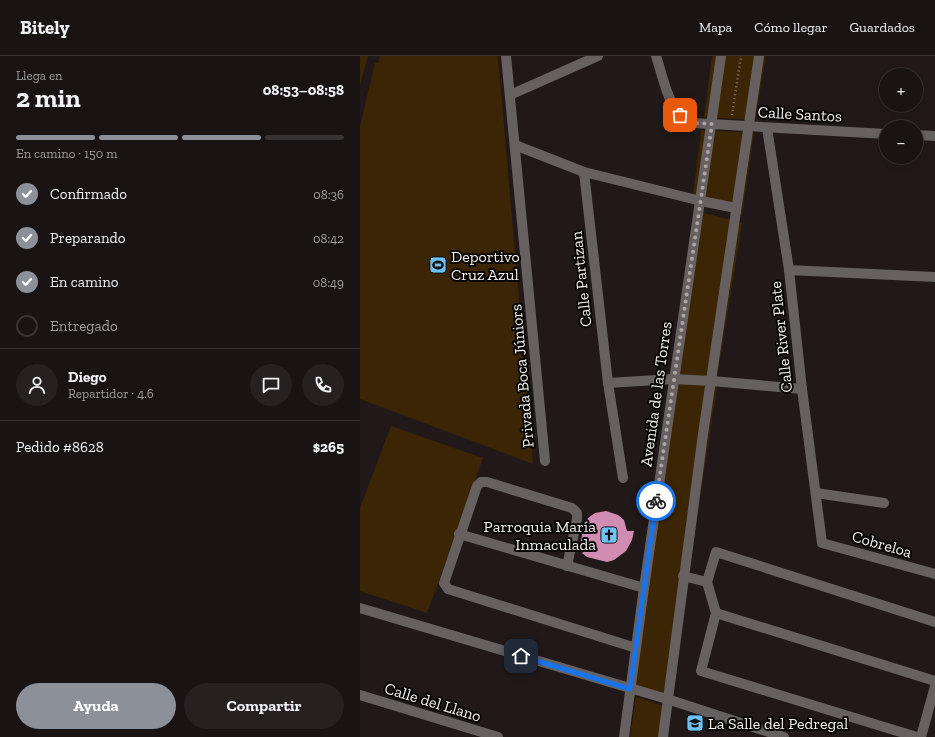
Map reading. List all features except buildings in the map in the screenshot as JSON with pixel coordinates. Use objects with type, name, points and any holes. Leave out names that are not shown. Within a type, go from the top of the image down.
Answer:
[{"type":"street","name":"Privada Boca Júniors","points":[[506,56],[545,461]]},
{"type":"street","points":[[510,95],[598,56]]},
{"type":"street","name":"Calle Santos","points":[[656,56],[674,106],[680,115],[693,123],[879,134]]},
{"type":"street","name":"Avenida de las Torres","points":[[624,737],[644,588],[721,56]]},
{"type":"street","points":[[662,737],[683,576],[759,56]]},
{"type":"street","name":"Calle River Plate","points":[[767,128],[789,270],[802,389],[822,542]]},
{"type":"street","points":[[923,136],[935,136]]},
{"type":"street","points":[[515,145],[584,172],[700,201],[736,208]]},
{"type":"street","name":"Calle Partizan","points":[[584,172],[608,383],[622,478]]},
{"type":"street","points":[[789,270],[935,277]]},
{"type":"street","points":[[608,383],[674,379],[802,389]]},
{"type":"street","points":[[567,566],[577,519],[576,512],[572,508],[487,482],[481,482],[477,486],[444,583],[448,589],[636,648]]},
{"type":"street","points":[[816,493],[884,503]]},
{"type":"street","points":[[460,534],[644,588]]},
{"type":"street","name":"Cobreloa","points":[[822,542],[935,574]]},
{"type":"street","points":[[917,737],[700,671],[716,613],[707,582],[716,552],[935,622]]},
{"type":"street","points":[[683,576],[707,582]]},
{"type":"street","points":[[360,608],[667,699],[784,737]]},
{"type":"street","points":[[716,613],[935,681]]},
{"type":"street","points":[[921,737],[935,686]]},
{"type":"street","name":"Calle del Llano","points":[[360,695],[468,733],[498,737]]},
{"type":"path","points":[[730,125],[741,56]]},
{"type":"shaded area","points":[[360,56],[368,56],[360,85]]},
{"type":"shaded area","name":"Deportivo Cruz Azul","points":[[380,56],[498,56],[520,311],[522,311],[533,464],[360,399],[360,126],[375,63],[378,63]]},
{"type":"shaded area","points":[[712,56],[766,56],[755,120],[704,117]]},
{"type":"shaded area","points":[[701,130],[754,133],[742,215],[692,202]]},
{"type":"shaded area","points":[[697,211],[742,223],[717,378],[672,376]]},
{"type":"shaded area","points":[[671,383],[717,386],[688,577],[667,695],[632,685]]},
{"type":"shaded area","points":[[391,426],[483,458],[427,613],[360,591],[360,508]]},
{"type":"shaded area","points":[[636,697],[663,706],[659,737],[630,737]]},
{"type":"way so far","points":[[656,501],[712,124],[693,123],[684,119],[680,115]]},
{"type":"place","name":"Deportivo Cruz Azul","points":[[438,265]]},
{"type":"place","name":"Parroquia María Inmaculada","points":[[609,535]]},
{"type":"place","name":"La Salle del Pedregal","points":[[695,723]]},
{"type":"route","points":[[521,656],[630,689],[656,501]]}]
